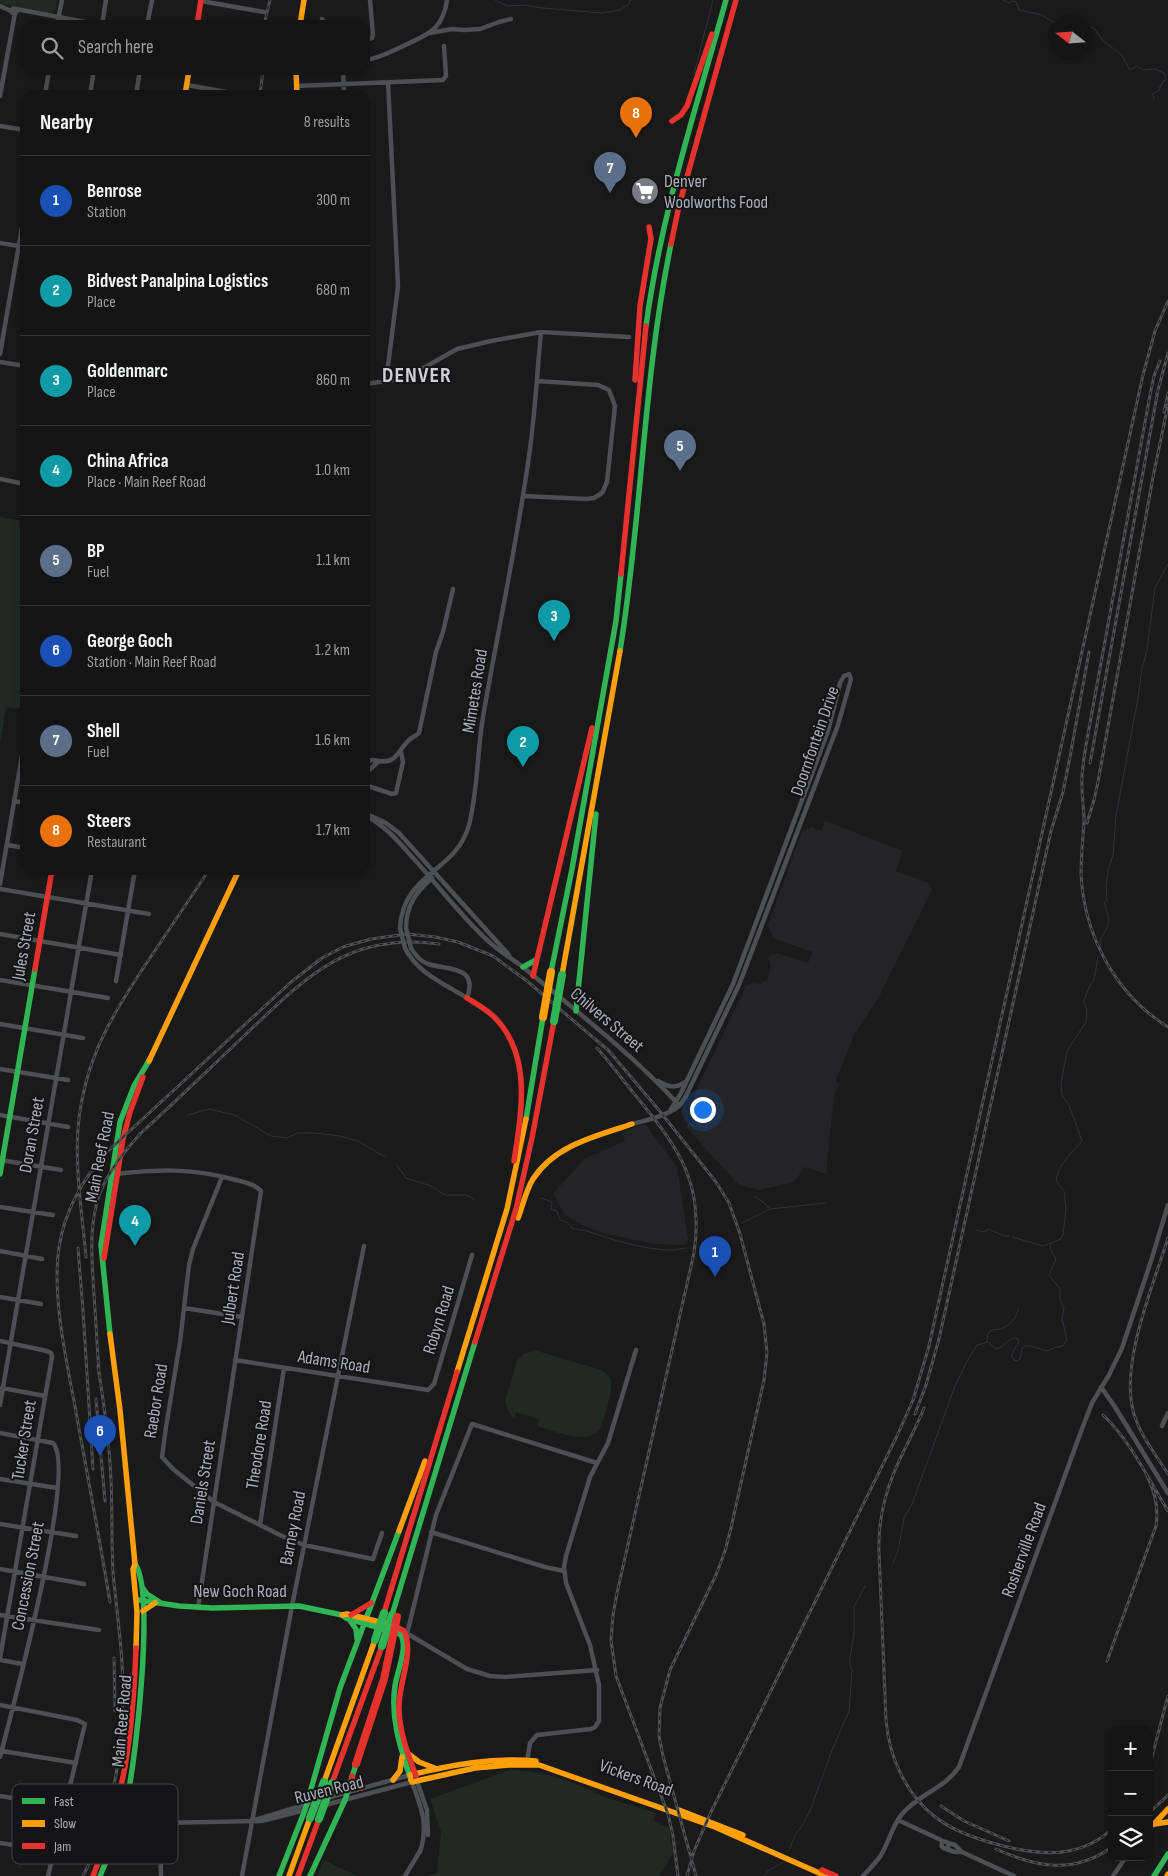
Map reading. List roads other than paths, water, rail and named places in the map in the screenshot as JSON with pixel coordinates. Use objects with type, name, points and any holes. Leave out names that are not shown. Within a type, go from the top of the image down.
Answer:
[{"type":"main road","points":[[198,20],[201,0]]},
{"type":"main road","points":[[301,20],[304,0]]},
{"type":"main road","points":[[494,1270],[515,1179],[551,972],[610,660],[620,587],[646,322],[654,270],[726,0]]},
{"type":"main road","points":[[310,1876],[346,1796],[384,1679],[391,1615],[404,1578],[494,1270],[525,1174],[627,609],[651,362],[660,296],[679,206],[736,0]]},
{"type":"main road","points":[[672,121],[682,115],[687,106],[706,49],[723,10]]},
{"type":"main road","points":[[186,90],[188,75]]},
{"type":"main road","points":[[296,75],[297,90]]},
{"type":"main road","points":[[631,466],[636,338],[640,295],[652,239],[649,227]]},
{"type":"main road","points":[[534,976],[536,960],[610,660]]},
{"type":"main road","points":[[576,1011],[600,767]]},
{"type":"main road","name":"Jules Street","points":[[0,1174],[51,875]]},
{"type":"main road","name":"Main Reef Road","points":[[130,1784],[141,1690],[144,1611],[133,1569],[135,1564],[120,1410],[103,1267],[118,1151],[130,1112],[150,1059],[237,875]]},
{"type":"main road","points":[[523,967],[536,960]]},
{"type":"main road","points":[[467,998],[490,1013],[499,1022],[514,1044],[520,1066],[520,1107],[512,1178],[494,1270]]},
{"type":"main road","points":[[279,1876],[306,1807],[334,1707],[364,1621],[448,1399],[494,1270],[528,1189],[544,1165],[560,1152],[574,1144],[632,1124]]},
{"type":"main road","points":[[289,1876],[310,1818],[328,1783],[382,1646],[448,1399]]},
{"type":"main road","name":"Main Reef Road","points":[[123,1784],[130,1739],[140,1600],[138,1568],[135,1564]]},
{"type":"main road","points":[[140,1584],[147,1594],[158,1603],[144,1611]]},
{"type":"main road","name":"New Goch Road","points":[[140,1600],[198,1608],[292,1606],[318,1609],[364,1621],[406,1637]]},
{"type":"main road","points":[[357,1641],[356,1630],[347,1616],[371,1602]]},
{"type":"main road","points":[[298,1876],[319,1819],[328,1783],[375,1640],[391,1615]]},
{"type":"main road","points":[[406,1637],[393,1694],[393,1709],[395,1731],[413,1778]]},
{"type":"main road","points":[[405,1754],[437,1769]]},
{"type":"main road","points":[[393,1780],[401,1768],[405,1754]]},
{"type":"main road","name":"Vickers Road","points":[[413,1778],[437,1769],[492,1762],[545,1762],[697,1816],[826,1876]]},
{"type":"main road","name":"Vickers Road","points":[[413,1778],[528,1762]]},
{"type":"main road","points":[[352,1774],[351,1779],[361,1788]]},
{"type":"main road","points":[[1153,1826],[1168,1808]]},
{"type":"main road","points":[[1153,1827],[1168,1822]]},
{"type":"main road","name":"Vickers Road","points":[[739,1835],[836,1876]]},
{"type":"main road","points":[[1154,1876],[1168,1853]]},
{"type":"main road","name":"Main Reef Road","points":[[93,1876],[99,1864]]},
{"type":"main road","name":"Main Reef Road","points":[[100,1876],[104,1864]]},
{"type":"street","points":[[58,20],[62,0]]},
{"type":"street","points":[[103,20],[106,0]]},
{"type":"street","points":[[149,20],[152,0]]},
{"type":"street","points":[[201,0],[264,12]]},
{"type":"street","points":[[370,0],[373,35],[370,39]]},
{"type":"street","points":[[370,59],[385,55],[429,33],[442,18],[447,0]]},
{"type":"street","points":[[2,7],[14,11],[75,20]]},
{"type":"street","points":[[0,96],[14,11]]},
{"type":"street","points":[[429,33],[452,28],[480,30],[512,19]]},
{"type":"street","points":[[297,86],[445,79],[444,46]]},
{"type":"street","points":[[46,90],[48,75]]},
{"type":"street","points":[[91,90],[93,75]]},
{"type":"street","points":[[137,90],[139,75]]},
{"type":"street","points":[[343,75],[344,90]]},
{"type":"street","points":[[386,382],[398,286],[388,82]]},
{"type":"street","points":[[187,84],[217,90]]},
{"type":"street","points":[[0,126],[20,129]]},
{"type":"street","points":[[0,354],[20,240]]},
{"type":"street","points":[[0,243],[19,246]]},
{"type":"street","points":[[370,384],[401,378],[463,347],[541,332],[628,337]]},
{"type":"street","name":"Mimetes Road","points":[[403,928],[411,902],[430,877],[454,853],[462,841],[471,816],[483,719],[531,446],[541,332]]},
{"type":"street","points":[[0,362],[20,365]]},
{"type":"street","points":[[523,496],[594,498],[602,493],[605,488],[608,469],[615,406],[609,390],[598,385],[537,381]]},
{"type":"street","points":[[0,479],[20,482]]},
{"type":"street","points":[[370,760],[386,762],[401,752],[408,741],[420,732],[436,652],[443,632],[453,589]]},
{"type":"street","name":"Doornfontein Drive","points":[[849,674],[851,679],[838,725],[739,985],[686,1096],[678,1104],[733,984],[828,731],[840,683],[844,676],[849,674]]},
{"type":"street","points":[[370,787],[392,794],[396,793],[403,762],[401,752]]},
{"type":"street","points":[[370,769],[379,761]]},
{"type":"street","points":[[0,884],[20,775]]},
{"type":"street","points":[[14,801],[20,802]]},
{"type":"street","name":"Chilvers Street","points":[[370,816],[379,819],[395,830],[513,960]]},
{"type":"street","name":"Chilvers Street","points":[[370,818],[378,822],[388,832],[485,938],[576,1011],[655,1079],[678,1104]]},
{"type":"street","points":[[7,845],[20,847]]},
{"type":"street","name":"Doran Street","points":[[0,1405],[1,1388],[91,875]]},
{"type":"street","points":[[116,981],[134,875]]},
{"type":"street","points":[[0,889],[149,914]]},
{"type":"street","points":[[403,928],[417,957],[427,963],[455,968],[463,972],[470,985],[467,998],[420,969],[405,948],[403,928]]},
{"type":"street","points":[[0,934],[121,955]]},
{"type":"street","points":[[0,980],[108,998]]},
{"type":"street","points":[[0,1024],[83,1038]]},
{"type":"street","points":[[0,1069],[68,1080]]},
{"type":"street","points":[[655,1079],[666,1086],[675,1087],[688,1079]]},
{"type":"street","points":[[632,1124],[670,1111],[678,1104]]},
{"type":"street","points":[[0,1115],[68,1127]]},
{"type":"street","points":[[1,1160],[61,1170]]},
{"type":"street","points":[[115,1174],[153,1170],[177,1170],[222,1177]]},
{"type":"street","name":"Julbert Road","points":[[222,1177],[260,1189],[261,1194],[236,1360]]},
{"type":"street","name":"Raebor Road","points":[[222,1177],[189,1266],[180,1342],[162,1457],[173,1469],[214,1502],[304,1545],[373,1559],[382,1533]]},
{"type":"street","name":"Rosherville Road","points":[[863,1876],[880,1857],[898,1820],[916,1800],[947,1781],[959,1767],[1082,1426],[1092,1403],[1116,1363],[1125,1340],[1168,1204]]},
{"type":"street","points":[[0,1207],[52,1215]]},
{"type":"street","name":"Barney Road","points":[[242,1876],[292,1606],[364,1246]]},
{"type":"street","points":[[0,1252],[42,1259]]},
{"type":"street","name":"Robyn Road","points":[[428,1390],[434,1384],[472,1255]]},
{"type":"street","points":[[0,1297],[41,1304]]},
{"type":"street","points":[[184,1308],[242,1317]]},
{"type":"street","points":[[0,1342],[10,1344]]},
{"type":"street","name":"Tucker Street","points":[[0,1659],[31,1484],[51,1354],[42,1349],[10,1344]]},
{"type":"street","points":[[528,1762],[530,1743],[537,1735],[591,1729],[597,1724],[600,1712],[597,1670],[590,1645],[566,1583],[564,1572],[566,1556],[590,1477],[608,1443],[636,1350]]},
{"type":"street","name":"Adams Road","points":[[236,1360],[428,1390]]},
{"type":"street","name":"Daniels Street","points":[[198,1608],[236,1360]]},
{"type":"street","name":"Theodore Road","points":[[260,1525],[284,1368]]},
{"type":"street","points":[[1101,1387],[1168,1494]]},
{"type":"street","points":[[1,1388],[45,1396]]},
{"type":"street","points":[[1162,1426],[1168,1413]]},
{"type":"street","points":[[597,1463],[472,1424],[431,1532],[406,1637],[467,1669],[490,1676],[597,1670]]},
{"type":"street","points":[[0,1433],[37,1439]]},
{"type":"street","name":"Concession Street","points":[[0,1758],[34,1620],[52,1532],[57,1488],[57,1449],[53,1443],[37,1439]]},
{"type":"street","points":[[0,1479],[57,1488]]},
{"type":"street","points":[[0,1524],[76,1536]]},
{"type":"street","points":[[431,1532],[564,1572]]},
{"type":"street","points":[[0,1569],[84,1584]]},
{"type":"street","points":[[0,1614],[99,1630]]},
{"type":"street","points":[[0,1659],[23,1664]]},
{"type":"street","points":[[0,1705],[82,1721],[85,1724],[71,1784]]},
{"type":"street","points":[[2,1751],[76,1763]]},
{"type":"street","points":[[405,1876],[426,1841],[429,1822],[427,1810],[413,1778]]},
{"type":"street","name":"Ruven Road","points":[[306,1807],[346,1796],[361,1788],[393,1780],[413,1778]]},
{"type":"street","name":"Ruven Road","points":[[178,1823],[262,1821],[413,1778]]},
{"type":"street","points":[[898,1820],[945,1843],[955,1845],[962,1852],[1014,1876]]},
{"type":"street","points":[[945,1843],[948,1848],[946,1849],[962,1852]]},
{"type":"street","points":[[1113,1876],[1123,1861]]},
{"type":"waterway","points":[[495,0],[507,6],[525,5],[602,13],[620,10],[629,4],[631,0]]},
{"type":"waterway","points":[[694,74],[713,0]]},
{"type":"waterway","points":[[1003,0],[1010,3],[1012,1],[1016,2],[1019,10],[1042,15],[1048,19]]},
{"type":"waterway","points":[[1093,28],[1103,41],[1121,54],[1130,70],[1137,66],[1144,70],[1155,69],[1164,73],[1166,80],[1163,81],[1158,91],[1152,94],[1153,100]]},
{"type":"waterway","points":[[1101,947],[1100,940],[1108,922],[1104,902],[1107,900],[1106,887],[1113,855],[1116,816],[1142,668],[1147,650],[1155,588],[1168,564]]},
{"type":"waterway","points":[[1012,1237],[1043,1246],[1061,1239],[1063,1234],[1066,1210],[1064,1191],[1056,1181],[1057,1175],[1062,1164],[1082,1141],[1069,1105],[1062,1095],[1061,1084],[1067,1051],[1086,1022],[1087,1011],[1084,1001],[1089,987],[1094,980],[1098,957]]},
{"type":"waterway","points":[[188,1115],[209,1109],[235,1115],[271,1136],[287,1138],[298,1133],[340,1136],[358,1141],[385,1157]]},
{"type":"waterway","points":[[397,1165],[406,1178],[431,1186],[445,1195],[467,1195],[475,1200]]},
{"type":"waterway","points":[[754,1196],[769,1208]]},
{"type":"waterway","points":[[541,1198],[552,1202],[551,1209],[557,1211],[560,1220],[567,1222],[574,1229],[646,1247],[669,1250],[685,1248]]},
{"type":"waterway","points":[[742,1223],[770,1209],[825,1203]]},
{"type":"waterway","points":[[976,1230],[984,1232],[989,1229]]},
{"type":"waterway","points":[[991,1230],[1004,1236],[1009,1236]]},
{"type":"waterway","points":[[893,1563],[898,1551],[904,1518],[912,1504],[955,1386],[977,1345],[988,1342],[996,1349],[1016,1338],[1019,1340],[1012,1357],[1017,1361],[1020,1359],[1022,1348],[1025,1346],[1048,1351],[1063,1346],[1067,1339],[1062,1319],[1064,1308],[1060,1300],[1060,1289],[1049,1275],[1056,1259],[1050,1249],[1051,1244]]},
{"type":"waterway","points":[[987,1342],[990,1331],[1009,1325],[1015,1318],[1018,1309]]},
{"type":"waterway","points":[[789,1851],[795,1835],[810,1811],[832,1750],[849,1711],[852,1671],[850,1657],[854,1634],[854,1607],[865,1586]]},
{"type":"waterway","points":[[764,1876],[768,1871],[783,1862]]},
{"type":"railway","points":[[265,20],[270,0]]},
{"type":"railway","points":[[261,90],[262,75]]},
{"type":"railway","points":[[687,1876],[694,1851],[710,1814],[913,1400],[929,1346],[1143,375],[1155,331],[1168,301]]},
{"type":"railway","points":[[1090,763],[1158,390],[1168,353]]},
{"type":"railway","points":[[1160,361],[1154,376],[1150,395],[1086,745],[1082,776],[1084,821],[1081,874],[1083,897],[1088,919],[1106,961],[1132,998],[1168,1027]]},
{"type":"railway","points":[[1164,412],[1168,393]]},
{"type":"railway","points":[[1087,823],[1098,782],[1153,477],[1168,405]]},
{"type":"railway","points":[[915,1414],[926,1385],[939,1339],[1051,831],[1063,792],[1089,652]]},
{"type":"railway","points":[[86,1257],[79,1192],[77,1144],[81,1103],[87,1079],[94,1057],[113,1016],[206,875]]},
{"type":"railway","points":[[110,1602],[60,1324],[58,1303],[57,1265],[59,1247],[66,1220],[83,1183],[108,1151],[291,982],[322,958],[343,947],[371,939],[407,934],[458,942],[493,956],[527,981],[609,1051],[716,1182],[729,1203],[740,1234],[764,1324],[767,1353],[764,1380],[725,1551],[716,1575],[670,1670],[660,1708],[659,1736],[663,1756],[696,1876]]},
{"type":"railway","points":[[99,1372],[92,1230],[100,1193],[123,1154],[141,1133],[308,978],[353,952],[379,945],[407,942],[439,944]]},
{"type":"railway","points":[[597,1048],[655,1119],[678,1153],[692,1189],[696,1208],[694,1253],[617,1593],[611,1640],[616,1676],[668,1814],[678,1876]]},
{"type":"railway","points":[[1168,1238],[1140,1326],[1134,1349],[1131,1373],[1131,1394],[1134,1414],[1140,1430],[1168,1474]]},
{"type":"railway","points":[[78,1248],[93,1469]]},
{"type":"railway","points":[[98,1366],[110,1463],[113,1573],[122,1663],[122,1718],[114,1784]]},
{"type":"railway","points":[[96,1399],[105,1501]]},
{"type":"railway","points":[[924,1408],[889,1484],[879,1532],[886,1720],[891,1747],[900,1773],[915,1796],[934,1816],[962,1832],[998,1845],[1036,1852],[1068,1851],[1092,1843],[1108,1832]]},
{"type":"railway","points":[[1103,1415],[1122,1436],[1168,1511]]},
{"type":"railway","points":[[1107,1661],[1156,1526],[1156,1500],[1147,1476]]},
{"type":"railway","points":[[114,1658],[115,1711]]},
{"type":"railway","points":[[1153,1753],[1168,1696]]},
{"type":"railway","points":[[1153,1809],[1168,1795]]},
{"type":"railway","points":[[941,1806],[964,1821],[1009,1841]]},
{"type":"railway","points":[[996,1849],[1040,1864],[1054,1865],[1069,1865],[1083,1862],[1108,1849]]},
{"type":"railway","points":[[83,1876],[88,1864]]},
{"type":"place","name":"Steers","points":[[636,138]]},
{"type":"place","name":"Denver Woolworths Food","points":[[645,191]]},
{"type":"place","name":"Shell","points":[[610,193]]},
{"type":"place","name":"BP","points":[[680,471]]},
{"type":"place","name":"Goldenmarc","points":[[554,641]]},
{"type":"place","name":"Bidvest Panalpina Logistics","points":[[523,767]]},
{"type":"place","name":"China Africa","points":[[135,1246]]},
{"type":"place","name":"Benrose","points":[[715,1277]]},
{"type":"place","name":"George Goch","points":[[100,1456]]},
{"type":"district","name":"DENVER","points":[[417,375]]}]
